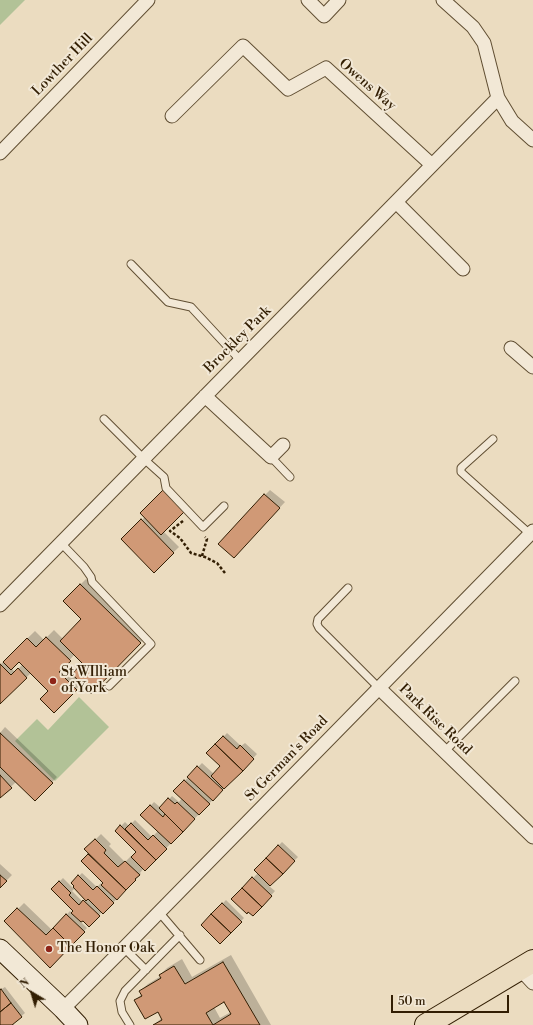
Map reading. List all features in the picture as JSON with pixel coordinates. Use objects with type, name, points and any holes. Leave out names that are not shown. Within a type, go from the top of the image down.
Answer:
[{"type":"highway","points":[[426,1025],[529,971]]},
{"type":"main road","points":[[0,949],[78,1025]]},
{"type":"street","name":"Lowther Hill","points":[[0,153],[148,0]]},
{"type":"street","points":[[308,0],[324,16],[339,0]]},
{"type":"street","points":[[443,0],[473,28],[484,43],[498,98],[512,121],[533,140]]},
{"type":"street","name":"Owens Way","points":[[172,116],[243,46],[288,89],[326,68],[432,165]]},
{"type":"street","name":"Brockley Park","points":[[0,605],[498,98]]},
{"type":"street","points":[[396,202],[463,269]]},
{"type":"street","points":[[511,348],[533,367]]},
{"type":"street","points":[[205,396],[271,458],[283,445]]},
{"type":"street","name":"St German's Road","points":[[63,1009],[532,532]]},
{"type":"street","name":"Park Rise Road","points":[[379,688],[533,837]]},
{"type":"lane","points":[[131,264],[168,302],[191,307],[240,360]]},
{"type":"lane","points":[[104,420],[164,477],[166,488],[203,527],[224,506]]},
{"type":"lane","points":[[493,439],[461,468],[461,472],[532,532]]},
{"type":"lane","points":[[271,458],[290,477]]},
{"type":"lane","points":[[61,543],[84,567],[91,577],[92,582],[151,644],[109,686]]},
{"type":"lane","name":"Park Rise Road","points":[[348,588],[318,619],[317,624],[319,628],[379,688]]},
{"type":"lane","points":[[444,752],[515,681]]},
{"type":"lane","points":[[159,912],[200,960]]},
{"type":"lane","points":[[130,1025],[122,1012],[120,1001],[125,991],[180,935]]},
{"type":"lane","points":[[124,948],[146,970]]},
{"type":"path","points":[[170,530],[180,538],[191,553],[205,557],[217,563],[225,573]]},
{"type":"green space","points":[[0,0],[25,0],[0,25]]},
{"type":"green space","points":[[79,697],[109,727],[55,781],[15,741],[37,719],[48,730]]},
{"type":"building","points":[[163,490],[184,512],[161,535],[140,513]]},
{"type":"building","points":[[264,494],[280,508],[234,558],[218,544]]},
{"type":"building","points":[[141,519],[174,553],[154,573],[121,539]]},
{"type":"building","points":[[80,584],[141,643],[91,694],[72,674],[82,663],[60,641],[81,619],[63,601]]},
{"type":"building","name":"St WIlliam of York","points":[[46,637],[71,661],[59,672],[77,690],[54,713],[40,699],[48,691],[19,662],[11,670],[3,662],[27,638],[36,647]]},
{"type":"building","points":[[0,664],[11,675],[18,668],[27,678],[0,704]]},
{"type":"building","points":[[0,733],[53,783],[35,801],[0,767]]},
{"type":"building","points":[[223,736],[237,749],[240,745],[254,759],[243,771],[215,744]]},
{"type":"building","points":[[215,744],[243,771],[224,789],[211,776],[220,766],[206,753]]},
{"type":"building","points":[[197,766],[223,790],[213,801],[187,777]]},
{"type":"building","points":[[0,775],[12,788],[0,798]]},
{"type":"building","points":[[184,780],[210,804],[199,815],[173,791]]},
{"type":"building","points":[[168,798],[175,804],[177,802],[195,819],[183,832],[159,808]]},
{"type":"building","points":[[150,805],[163,817],[165,814],[183,832],[171,844],[140,815]]},
{"type":"building","points":[[131,823],[148,840],[153,835],[167,849],[156,860],[125,829]]},
{"type":"building","points":[[120,825],[156,860],[145,871],[131,857],[136,852],[115,831]]},
{"type":"building","points":[[95,839],[106,850],[104,853],[118,867],[125,861],[140,875],[126,890],[84,849]]},
{"type":"building","points":[[278,845],[295,861],[283,874],[266,858]]},
{"type":"building","points":[[88,854],[126,890],[117,900],[101,885],[103,883],[81,861]]},
{"type":"building","points":[[266,858],[283,874],[270,886],[254,870]]},
{"type":"building","points":[[0,875],[7,881],[0,888]]},
{"type":"building","points":[[78,875],[93,890],[97,886],[114,903],[103,914],[88,899],[86,901],[73,887],[74,886],[71,883]]},
{"type":"building","points":[[252,877],[272,896],[262,907],[242,888]]},
{"type":"building","points":[[59,881],[71,893],[69,895],[79,905],[83,900],[100,916],[89,927],[71,913],[73,911],[51,889]]},
{"type":"building","points":[[242,888],[262,907],[253,916],[248,912],[247,914],[231,899]]},
{"type":"building","points":[[222,903],[242,922],[231,933],[211,914]]},
{"type":"building","points":[[17,908],[46,935],[53,928],[71,946],[50,968],[4,921]]},
{"type":"building","points":[[66,914],[85,932],[71,946],[53,928]]},
{"type":"building","points":[[211,914],[231,933],[220,944],[201,925]]},
{"type":"building","points":[[223,962],[260,1025],[213,1025],[153,1025],[162,1020],[158,1012],[145,1019],[134,1000],[142,996],[139,991],[161,978],[159,975],[174,966],[185,984]],"holes":[[[224,1002],[231,1014],[213,1025],[206,1013]]]},
{"type":"building","points":[[1,989],[11,1003],[0,1012],[0,990]]},
{"type":"building","points":[[11,1003],[22,1017],[12,1025],[0,1025],[0,1012]]},
{"type":"place","name":"St WIlliam of York","points":[[53,681]]},
{"type":"place","name":"The Honor Oak","points":[[49,949]]}]
